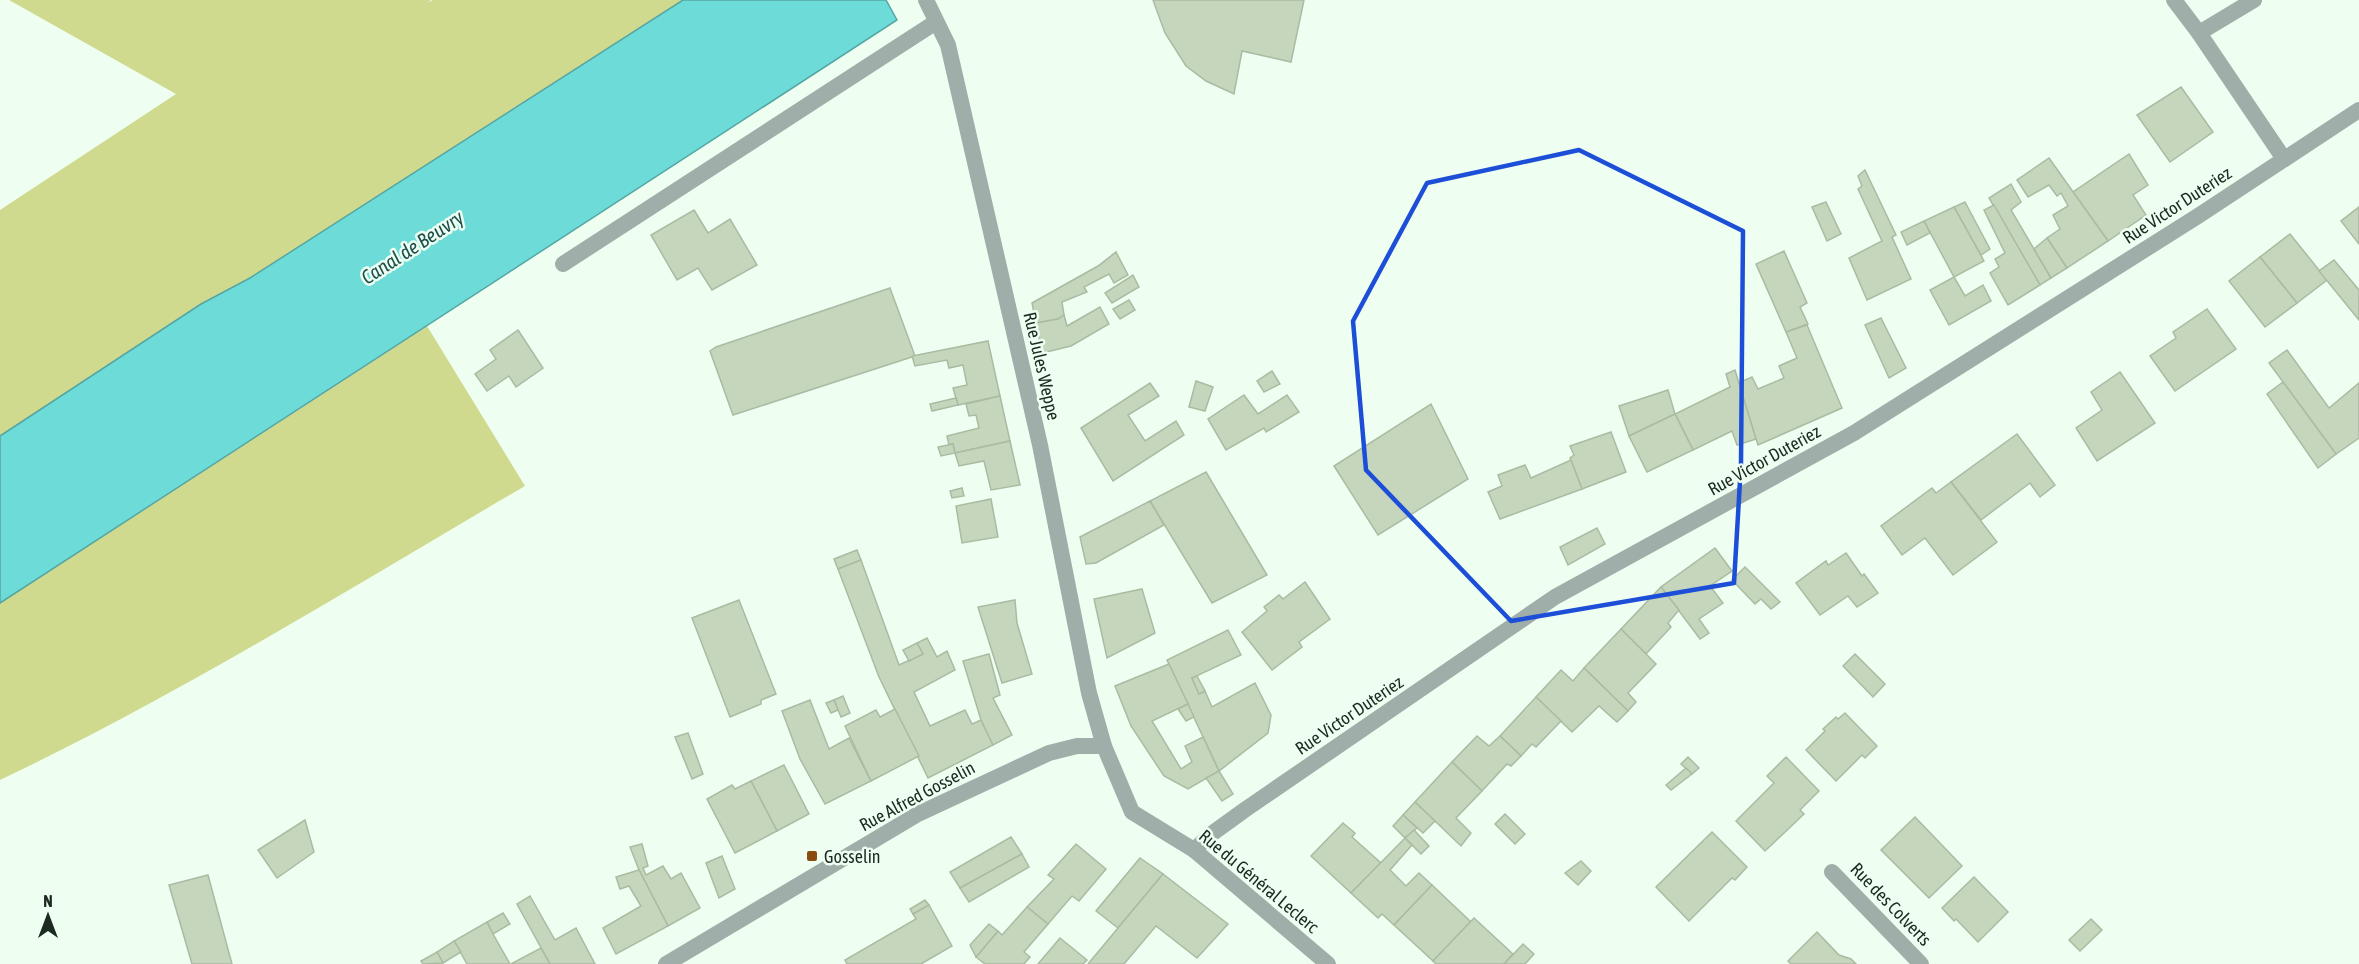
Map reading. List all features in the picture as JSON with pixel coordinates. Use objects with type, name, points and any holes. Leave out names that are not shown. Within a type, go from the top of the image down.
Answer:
[{"type":"street","name":"Rue Jules Weppe","points":[[926,0],[948,45],[1040,445],[1089,693],[1104,746]]},
{"type":"street","points":[[2174,0],[2284,159]]},
{"type":"street","points":[[2199,33],[2254,0]]},
{"type":"street","points":[[563,264],[936,22]]},
{"type":"street","name":"Rue Victor Duteriez","points":[[1194,850],[1209,835],[1246,809],[1555,597],[1854,433],[2359,110]]},
{"type":"street","name":"Rue Alfred Gosselin","points":[[666,964],[918,814],[1049,753],[1077,746],[1104,746]]},
{"type":"street","name":"Rue du Général Leclerc","points":[[1104,746],[1132,812],[1194,850],[1316,961]]},
{"type":"street","name":"Rue des Colverts","points":[[1833,872],[1921,964]]},
{"type":"highlighted area","points":[[1579,150],[1743,231],[1741,464],[1734,583],[1511,621],[1366,470],[1353,321],[1427,183]]},
{"type":"green space","points":[[9,0],[431,0],[427,3],[433,0],[683,0],[250,278],[201,304],[0,436],[0,210],[176,94]]},
{"type":"green space","points":[[427,326],[525,486],[200,676],[0,780],[0,603]]},
{"type":"water","name":"Canal de Beuvry","points":[[683,0],[886,0],[897,20],[0,603],[0,436],[201,304],[250,278]]},
{"type":"building","points":[[1153,0],[1304,0],[1291,62],[1242,51],[1234,94],[1206,81],[1186,66],[1165,33]]},
{"type":"building","points":[[2181,87],[2213,132],[2170,162],[2137,115]]},
{"type":"building","points":[[2129,154],[2148,185],[2133,195],[2146,215],[2108,241],[2073,192]]},
{"type":"building","points":[[2049,158],[2108,241],[2067,268],[2047,238],[2060,229],[2053,215],[2068,206],[2061,193],[2057,196],[2049,185],[2028,197],[2017,180]]},
{"type":"building","points":[[1865,170],[1896,235],[1892,237],[1911,279],[1867,300],[1849,258],[1882,241],[1858,189],[1862,186],[1858,176]]},
{"type":"building","points":[[2011,184],[2021,202],[2011,210],[2051,278],[2040,285],[1989,198]]},
{"type":"building","points":[[1826,202],[1841,234],[1827,241],[1812,207]]},
{"type":"building","points":[[1965,202],[1990,249],[1981,255],[1954,207]]},
{"type":"building","points":[[1994,205],[2040,285],[2008,305],[1990,273],[1999,267],[1995,259],[2005,253],[1984,210]]},
{"type":"building","points":[[1954,207],[1984,261],[1954,277],[1924,221]]},
{"type":"building","points":[[2359,207],[2359,244],[2341,221]]},
{"type":"building","points":[[694,210],[708,233],[730,219],[757,265],[712,290],[698,268],[677,280],[651,235]]},
{"type":"building","points":[[1924,221],[1930,233],[1907,245],[1901,232]]},
{"type":"building","points":[[2290,234],[2327,280],[2297,303],[2260,257]]},
{"type":"building","points":[[2047,238],[2067,268],[2051,278],[2034,249]]},
{"type":"building","points":[[1784,251],[1807,303],[1800,307],[1808,324],[1786,332],[1756,264]]},
{"type":"building","points":[[1116,252],[1128,275],[1114,283],[1109,274],[1084,287],[1087,292],[1062,302],[1064,315],[1058,319],[1036,323],[1032,303],[1098,266]]},
{"type":"building","points":[[2260,257],[2297,303],[2265,327],[2229,281]]},
{"type":"building","points":[[2334,260],[2359,290],[2359,320],[2319,271]]},
{"type":"building","points":[[1133,275],[1139,287],[1112,303],[1105,293]]},
{"type":"building","points":[[1954,277],[1965,296],[1983,285],[1991,301],[1949,325],[1930,290]]},
{"type":"building","points":[[890,288],[915,356],[733,415],[710,351]]},
{"type":"building","points":[[1129,300],[1135,310],[1120,319],[1113,309]]},
{"type":"building","points":[[1100,307],[1109,324],[1071,346],[1042,353],[1036,323],[1058,319],[1064,315],[1067,326]]},
{"type":"building","points":[[2207,309],[2236,349],[2175,391],[2150,356],[2176,338],[2173,332]]},
{"type":"building","points":[[1881,318],[1906,368],[1889,378],[1865,325]]},
{"type":"building","points":[[1807,325],[1842,408],[1758,445],[1738,383],[1752,377],[1758,389],[1784,378],[1779,366],[1797,358],[1786,332]]},
{"type":"building","points":[[518,330],[543,368],[516,387],[509,376],[487,391],[475,374],[496,359],[490,350]]},
{"type":"building","points":[[988,341],[1000,396],[958,405],[953,388],[967,385],[963,365],[949,368],[947,360],[915,366],[912,356]]},
{"type":"building","points":[[2287,350],[2329,408],[2359,383],[2359,438],[2336,454],[2269,363]]},
{"type":"building","points":[[1735,370],[1756,439],[1737,445],[1732,431],[1693,450],[1675,414],[1730,387],[1726,374]]},
{"type":"building","points":[[1272,371],[1280,384],[1264,392],[1257,381]]},
{"type":"building","points":[[2120,372],[2155,423],[2097,461],[2076,428],[2102,410],[2091,392]]},
{"type":"building","points":[[1196,381],[1213,387],[1205,411],[1189,407]]},
{"type":"building","points":[[2283,382],[2336,454],[2318,468],[2267,394]]},
{"type":"building","points":[[1150,383],[1159,396],[1128,415],[1145,441],[1176,421],[1184,435],[1113,481],[1081,428]]},
{"type":"building","points":[[1668,390],[1675,414],[1629,436],[1619,406]]},
{"type":"building","points":[[1244,395],[1258,414],[1287,395],[1299,412],[1266,432],[1264,428],[1226,450],[1208,419]]},
{"type":"building","points":[[1000,396],[1010,441],[955,453],[953,444],[949,445],[947,436],[979,428],[976,415],[969,416],[966,404]]},
{"type":"building","points":[[956,398],[958,405],[932,411],[930,404]]},
{"type":"building","points":[[1431,404],[1468,479],[1378,535],[1334,466]]},
{"type":"building","points":[[1675,414],[1693,450],[1647,472],[1629,436]]},
{"type":"building","points":[[1611,432],[1626,472],[1582,489],[1570,458],[1574,455],[1570,446]]},
{"type":"building","points":[[2017,434],[2055,485],[2040,497],[2030,483],[1981,520],[1951,482]]},
{"type":"building","points":[[1010,441],[1020,485],[991,490],[984,461],[959,466],[955,453]]},
{"type":"building","points":[[953,444],[955,453],[941,456],[938,447]]},
{"type":"building","points":[[1571,460],[1582,489],[1500,519],[1488,492],[1502,486],[1498,475],[1525,465],[1531,478]]},
{"type":"building","points":[[1206,472],[1267,575],[1212,603],[1150,501]]},
{"type":"building","points":[[1951,482],[1997,542],[1953,575],[1925,538],[1902,555],[1881,526],[1932,488],[1936,493]]},
{"type":"building","points":[[962,488],[964,496],[952,498],[950,491]]},
{"type":"building","points":[[991,499],[998,537],[962,543],[956,506]]},
{"type":"building","points":[[1150,501],[1164,525],[1096,563],[1086,564],[1080,537]]},
{"type":"building","points":[[1597,528],[1605,544],[1568,565],[1560,547]]},
{"type":"building","points":[[1715,548],[1732,571],[1710,586],[1723,603],[1699,619],[1709,633],[1700,639],[1661,587]]},
{"type":"building","points":[[857,550],[861,560],[838,569],[834,559]]},
{"type":"building","points":[[1846,553],[1862,576],[1864,574],[1878,593],[1857,607],[1848,596],[1820,615],[1796,583],[1826,561],[1828,565]]},
{"type":"building","points":[[861,560],[899,665],[923,654],[917,643],[927,638],[937,657],[947,651],[955,670],[914,692],[930,726],[965,710],[972,724],[981,720],[993,745],[928,778],[879,677],[838,569]]},
{"type":"building","points":[[1745,567],[1780,602],[1771,609],[1761,599],[1755,604],[1732,580]]},
{"type":"building","points":[[1305,582],[1330,619],[1299,642],[1302,647],[1272,670],[1242,632],[1267,611],[1264,607],[1279,595],[1283,599]]},
{"type":"building","points":[[1661,587],[1679,610],[1668,623],[1671,627],[1646,654],[1621,629]]},
{"type":"building","points":[[1142,589],[1155,633],[1107,658],[1094,599]]},
{"type":"building","points":[[739,600],[776,694],[761,700],[761,704],[730,717],[692,618]]},
{"type":"building","points":[[1015,600],[1017,623],[1032,674],[1002,683],[978,607]]},
{"type":"building","points":[[1621,629],[1656,664],[1628,693],[1636,702],[1628,711],[1584,668]]},
{"type":"building","points":[[1228,630],[1241,655],[1192,678],[1199,694],[1205,691],[1212,707],[1255,683],[1271,715],[1268,733],[1219,771],[1167,660]]},
{"type":"building","points":[[917,643],[923,654],[909,661],[903,650]]},
{"type":"building","points":[[989,654],[1000,695],[993,698],[1012,735],[993,745],[981,720],[963,661]]},
{"type":"building","points":[[1855,654],[1885,684],[1873,697],[1843,666]]},
{"type":"building","points":[[1169,664],[1188,704],[1152,721],[1181,769],[1192,762],[1185,746],[1203,737],[1219,771],[1188,789],[1164,776],[1131,726],[1115,686]]},
{"type":"building","points":[[1584,668],[1628,711],[1617,722],[1599,706],[1572,732],[1536,697],[1561,670],[1573,681]]},
{"type":"building","points":[[1197,676],[1205,691],[1199,694],[1192,678]]},
{"type":"building","points":[[843,696],[850,713],[841,717],[834,700]]},
{"type":"building","points":[[1536,697],[1561,721],[1536,747],[1532,744],[1521,756],[1500,736]]},
{"type":"building","points":[[810,700],[829,749],[849,738],[871,781],[825,804],[800,759],[782,711]]},
{"type":"building","points":[[834,700],[838,710],[831,713],[826,703]]},
{"type":"building","points":[[1188,704],[1194,717],[1186,721],[1178,709]]},
{"type":"building","points":[[895,709],[919,756],[871,781],[845,726],[876,710],[880,717]]},
{"type":"building","points":[[1845,713],[1877,746],[1865,758],[1862,755],[1836,781],[1806,750],[1825,731],[1823,729],[1836,717],[1838,719]]},
{"type":"building","points":[[688,733],[703,774],[692,779],[675,737]]},
{"type":"building","points":[[1477,736],[1489,746],[1500,736],[1521,756],[1511,766],[1507,764],[1482,791],[1452,762]]},
{"type":"building","points":[[1688,757],[1699,768],[1692,774],[1681,764]]},
{"type":"building","points":[[1786,757],[1819,791],[1800,810],[1804,814],[1765,851],[1736,821],[1774,783],[1767,776]]},
{"type":"building","points":[[1452,762],[1482,791],[1456,818],[1471,833],[1461,846],[1415,802]]},
{"type":"building","points":[[784,765],[809,814],[777,831],[751,781]]},
{"type":"building","points":[[1686,768],[1692,774],[1671,790],[1666,785]]},
{"type":"building","points":[[1219,771],[1233,794],[1222,801],[1206,778]]},
{"type":"building","points":[[751,781],[777,831],[735,853],[707,799],[732,785],[735,789]]},
{"type":"building","points":[[1415,802],[1435,821],[1423,833],[1403,815]]},
{"type":"building","points":[[1505,814],[1525,834],[1515,844],[1495,824]]},
{"type":"building","points":[[1403,815],[1417,828],[1405,838],[1393,826]]},
{"type":"building","points":[[1915,817],[1962,866],[1929,898],[1881,850]]},
{"type":"building","points":[[305,820],[314,852],[277,878],[258,850]]},
{"type":"building","points":[[1343,823],[1355,833],[1352,837],[1381,863],[1351,893],[1311,856]]},
{"type":"building","points":[[1414,830],[1429,846],[1421,854],[1405,838]]},
{"type":"building","points":[[1712,832],[1747,867],[1735,880],[1732,878],[1689,921],[1656,887]]},
{"type":"building","points":[[1011,837],[1022,854],[960,888],[950,872]]},
{"type":"building","points":[[1405,838],[1412,845],[1390,870],[1406,886],[1419,873],[1432,885],[1394,925],[1382,914],[1378,918],[1351,893]]},
{"type":"building","points":[[642,844],[648,866],[643,868],[646,875],[663,866],[671,879],[681,873],[700,908],[668,926],[639,870],[630,847]]},
{"type":"building","points":[[1076,844],[1106,869],[1079,901],[1072,896],[1048,924],[1027,907],[1054,879],[1048,875]]},
{"type":"building","points":[[1022,854],[1029,867],[969,902],[960,888]]},
{"type":"building","points":[[722,856],[735,889],[719,898],[706,863]]},
{"type":"building","points":[[1140,858],[1163,874],[1118,928],[1096,911]]},
{"type":"building","points":[[1581,861],[1591,871],[1578,885],[1565,873]]},
{"type":"building","points":[[639,870],[668,926],[616,954],[603,928],[641,906],[629,886],[620,889],[616,877]]},
{"type":"building","points":[[1163,874],[1228,924],[1197,958],[1156,926],[1124,964],[1088,964]]},
{"type":"building","points":[[208,875],[232,964],[192,964],[169,885]]},
{"type":"building","points":[[1974,877],[2008,912],[1978,942],[1942,908]]},
{"type":"building","points":[[1432,885],[1471,922],[1433,961],[1394,925]]},
{"type":"building","points":[[530,896],[555,940],[576,928],[595,964],[550,964],[517,904]]},
{"type":"building","points":[[925,900],[929,905],[913,914],[910,909]]},
{"type":"building","points":[[929,905],[952,946],[921,964],[847,964],[845,960],[916,919],[913,914]]},
{"type":"building","points":[[1027,907],[1048,924],[1024,952],[1030,957],[1024,964],[985,964],[976,957],[998,931],[1002,935]]},
{"type":"building","points":[[503,913],[510,924],[493,934],[487,922]]},
{"type":"building","points":[[1474,918],[1513,954],[1504,964],[1436,964],[1433,961]]},
{"type":"building","points":[[2091,919],[2102,930],[2080,951],[2069,940]]},
{"type":"building","points":[[487,922],[510,964],[467,964],[454,941]]},
{"type":"building","points":[[989,924],[998,931],[976,957],[970,945]]},
{"type":"building","points":[[1817,932],[1839,955],[1851,959],[1856,964],[1791,964],[1788,961]]},
{"type":"building","points":[[1060,938],[1087,960],[1083,964],[1038,964]]},
{"type":"building","points":[[454,941],[461,952],[443,963],[437,952]]},
{"type":"building","points":[[1523,944],[1534,954],[1525,964],[1504,964]]},
{"type":"building","points":[[541,948],[550,964],[511,964]]},
{"type":"building","points":[[437,952],[443,963],[423,964],[421,961]]},
{"type":"place","name":"Gosselin","points":[[812,856]]}]
